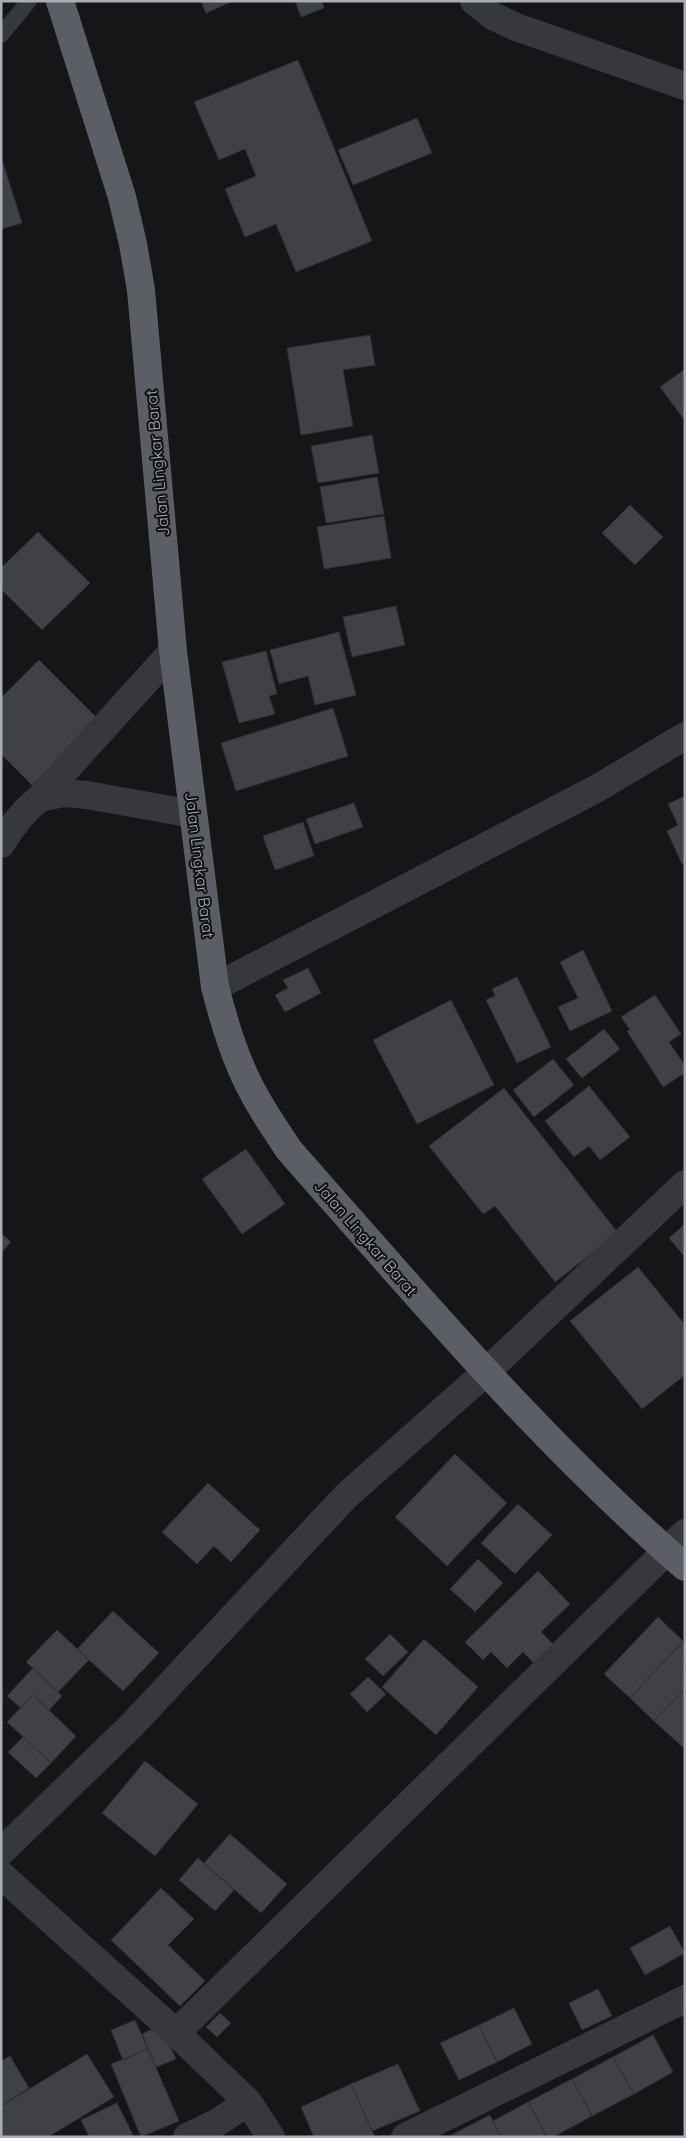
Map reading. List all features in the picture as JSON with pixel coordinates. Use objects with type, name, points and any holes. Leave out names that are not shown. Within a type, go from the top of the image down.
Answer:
[{"type":"highway","name":"Jalan Lingkar Barat","points":[[60,1],[122,197],[133,244],[146,338],[173,651],[215,987],[225,1027],[240,1067],[264,1111],[289,1150],[485,1373],[592,1482],[679,1551]]},
{"type":"street","points":[[474,1],[493,16],[516,27],[685,86]]},
{"type":"street","points":[[1,844],[12,827],[30,806],[40,798],[173,651]]},
{"type":"street","points":[[215,987],[596,789],[685,736]]},
{"type":"street","points":[[40,798],[63,793],[86,795],[193,814]]},
{"type":"street","points":[[1,1852],[132,1725],[346,1496],[485,1373],[685,1184]]},
{"type":"street","points":[[176,2033],[679,1551]]},
{"type":"street","points":[[1,1875],[176,2033],[248,2102],[271,2137]]},
{"type":"street","points":[[405,2137],[685,1999]]},
{"type":"street","points":[[187,2137],[218,2122],[248,2102]]},
{"type":"lane","points":[[1,34],[29,1]]},
{"type":"building","points":[[201,1],[233,1],[206,13]]},
{"type":"building","points":[[295,1],[322,1],[324,8],[301,17]]},
{"type":"building","points":[[298,60],[372,241],[296,272],[276,224],[245,237],[225,189],[256,176],[245,149],[219,160],[194,102]]},
{"type":"building","points":[[417,118],[432,153],[353,185],[338,150]]},
{"type":"building","points":[[1,163],[3,163],[22,223],[1,229]]},
{"type":"building","points":[[370,335],[375,365],[343,370],[353,426],[301,435],[287,348]]},
{"type":"building","points":[[685,369],[685,416],[683,418],[660,387]]},
{"type":"building","points":[[372,435],[379,473],[318,483],[311,446]]},
{"type":"building","points":[[377,477],[384,514],[326,523],[320,487]]},
{"type":"building","points":[[630,505],[663,537],[635,565],[602,533]]},
{"type":"building","points":[[384,516],[391,558],[324,569],[317,527]]},
{"type":"building","points":[[38,532],[90,583],[42,630],[1,589],[1,568]]},
{"type":"building","points":[[396,606],[405,645],[352,657],[343,617]]},
{"type":"building","points":[[339,632],[356,695],[315,705],[308,676],[279,684],[270,650]]},
{"type":"building","points":[[266,651],[277,694],[269,696],[275,714],[239,723],[222,662]]},
{"type":"building","points":[[39,660],[98,719],[32,785],[1,754],[1,698]]},
{"type":"building","points":[[333,708],[348,756],[236,791],[221,743]]},
{"type":"building","points":[[685,796],[685,863],[682,864],[667,831],[678,825],[668,804]]},
{"type":"building","points":[[354,803],[363,827],[315,844],[306,819]]},
{"type":"building","points":[[303,822],[314,856],[275,870],[263,836]]},
{"type":"building","points":[[583,950],[612,1011],[570,1031],[558,1007],[578,998],[560,962]]},
{"type":"building","points":[[308,968],[321,993],[285,1012],[275,995],[288,988],[283,980]]},
{"type":"building","points":[[517,977],[551,1047],[517,1063],[486,1000],[495,996],[492,989]]},
{"type":"building","points":[[655,995],[681,1034],[669,1042],[685,1066],[685,1073],[663,1087],[627,1031],[630,1030],[621,1017]]},
{"type":"building","points":[[451,1000],[494,1085],[417,1124],[373,1040]]},
{"type":"building","points":[[604,1029],[620,1049],[582,1078],[566,1059]]},
{"type":"building","points":[[553,1059],[574,1085],[534,1117],[513,1090]]},
{"type":"building","points":[[589,1086],[630,1137],[600,1160],[589,1146],[574,1157],[545,1121]]},
{"type":"building","points":[[504,1088],[618,1233],[555,1282],[495,1206],[483,1214],[429,1146]]},
{"type":"building","points":[[246,1149],[285,1204],[242,1234],[202,1179]]},
{"type":"building","points":[[685,1224],[685,1257],[669,1238]]},
{"type":"building","points":[[1,1233],[11,1242],[1,1253]]},
{"type":"building","points":[[638,1267],[685,1325],[685,1375],[642,1409],[570,1321]]},
{"type":"building","points":[[455,1454],[507,1503],[447,1566],[395,1517]]},
{"type":"building","points":[[208,1483],[260,1530],[231,1562],[214,1546],[197,1564],[162,1532]]},
{"type":"building","points":[[518,1504],[552,1535],[515,1574],[481,1543]]},
{"type":"building","points":[[478,1559],[503,1583],[475,1612],[450,1589]]},
{"type":"building","points":[[538,1571],[570,1604],[541,1632],[557,1648],[537,1666],[523,1652],[507,1668],[491,1652],[483,1660],[465,1642]]},
{"type":"building","points":[[113,1611],[159,1653],[123,1691],[77,1649]]},
{"type":"building","points":[[658,1617],[683,1641],[630,1698],[604,1674]]},
{"type":"building","points":[[57,1630],[89,1660],[58,1692],[26,1662]]},
{"type":"building","points":[[390,1634],[408,1652],[383,1676],[365,1659]]},
{"type":"building","points":[[424,1639],[478,1687],[436,1735],[382,1687]]},
{"type":"building","points":[[683,1641],[685,1689],[654,1721],[630,1698]]},
{"type":"building","points":[[33,1668],[62,1696],[49,1710],[33,1695],[21,1708],[7,1696]]},
{"type":"building","points":[[368,1677],[386,1694],[367,1712],[350,1694]]},
{"type":"building","points":[[685,1689],[685,1749],[654,1721]]},
{"type":"building","points":[[33,1695],[76,1736],[51,1763],[7,1722]]},
{"type":"building","points":[[23,1737],[51,1763],[36,1778],[8,1752]]},
{"type":"building","points":[[145,1761],[198,1804],[155,1856],[102,1813]]},
{"type":"building","points":[[230,1834],[287,1884],[261,1913],[204,1863]]},
{"type":"building","points":[[198,1858],[234,1890],[215,1911],[179,1880]]},
{"type":"building","points":[[161,1888],[194,1919],[168,1945],[205,1981],[180,2006],[111,1940]]},
{"type":"building","points":[[670,1926],[685,1953],[645,1975],[630,1948]]},
{"type":"building","points":[[598,1989],[612,2016],[582,2030],[569,2003]]},
{"type":"building","points":[[514,2008],[532,2044],[497,2062],[479,2025]]},
{"type":"building","points":[[220,2013],[231,2023],[217,2037],[206,2027]]},
{"type":"building","points":[[135,2020],[148,2049],[123,2060],[111,2030]]},
{"type":"building","points":[[161,2025],[176,2059],[156,2067],[142,2034]]},
{"type":"building","points":[[479,2025],[497,2062],[459,2080],[440,2043]]},
{"type":"building","points":[[653,2035],[673,2072],[634,2094],[613,2057]]},
{"type":"building","points":[[148,2049],[179,2121],[141,2137],[111,2064]]},
{"type":"building","points":[[87,2054],[114,2097],[48,2137],[1,2137],[1,2106]]},
{"type":"building","points":[[10,2056],[29,2088],[1,2106],[1,2061]]},
{"type":"building","points":[[613,2057],[634,2094],[592,2116],[572,2079]]},
{"type":"building","points":[[398,2064],[420,2111],[372,2131],[351,2084]]},
{"type":"building","points":[[572,2079],[592,2116],[553,2137],[547,2137],[528,2102]]},
{"type":"building","points":[[351,2084],[375,2137],[314,2137],[301,2107]]},
{"type":"building","points":[[528,2102],[547,2137],[501,2137],[493,2121]]},
{"type":"building","points":[[117,2103],[134,2137],[89,2137],[81,2120]]},
{"type":"building","points":[[490,2115],[501,2137],[451,2135]]}]
